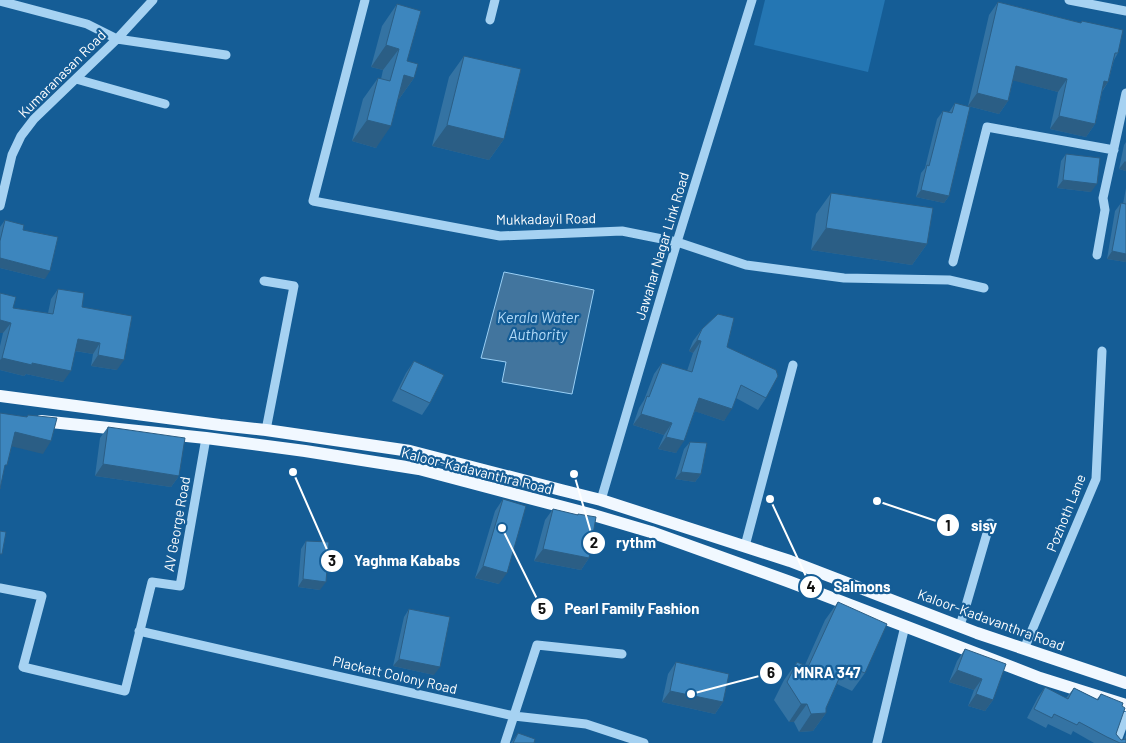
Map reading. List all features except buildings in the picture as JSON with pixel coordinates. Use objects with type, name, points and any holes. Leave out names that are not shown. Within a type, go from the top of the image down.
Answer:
[{"type":"main road","name":"Kaloor-Kadavanthra Road","points":[[0,396],[266,430],[410,451],[600,500],[745,546],[790,561],[960,626],[1126,683]]},
{"type":"main road","name":"Kaloor-Kadavanthra Road","points":[[31,420],[206,438],[419,469],[652,532],[1040,678],[1126,705]]},
{"type":"main road","points":[[371,462],[374,447]]},
{"type":"main road","points":[[905,626],[913,608]]},
{"type":"street","name":"Kumaranasan Road","points":[[0,206],[12,155],[21,136],[34,119],[117,39],[153,0]]},
{"type":"street","name":"Mukkadayil Road","points":[[365,0],[313,201],[500,236],[622,231],[677,242],[746,265],[844,278],[949,280],[984,288]]},
{"type":"street","points":[[490,20],[495,0]]},
{"type":"street","name":"Jawahar Nagar Link Road","points":[[600,500],[752,0]]},
{"type":"street","points":[[1069,0],[1126,12]]},
{"type":"street","points":[[0,1],[19,3],[87,24],[117,39],[226,56]]},
{"type":"street","points":[[76,79],[165,104]]},
{"type":"street","points":[[1097,255],[1105,210],[1102,198],[1126,93]]},
{"type":"street","points":[[953,262],[987,127],[1114,150]]},
{"type":"street","points":[[264,281],[294,286],[266,430]]},
{"type":"street","name":"Pozhoth Lane","points":[[1024,649],[1096,479],[1102,351]]},
{"type":"street","points":[[745,546],[793,365]]},
{"type":"street","name":"AV George Road","points":[[0,588],[42,596],[23,667],[125,691],[152,582],[180,586],[206,438]]},
{"type":"street","points":[[960,626],[990,523]]},
{"type":"street","points":[[877,743],[905,626]]},
{"type":"street","name":"Plackatt Colony Road","points":[[139,631],[514,716],[586,724],[644,743]]},
{"type":"street","points":[[504,743],[537,645],[622,654]]},
{"type":"street","points":[[1116,743],[1126,716]]},
{"type":"shaded area","points":[[765,0],[885,0],[868,72],[754,45]]},
{"type":"water","name":"Kerala Water Authority","points":[[504,272],[594,290],[572,394],[502,382],[506,362],[481,358]]},
{"type":"place","name":"Yaghma Kababs","points":[[293,472]]},
{"type":"place","name":"rythm","points":[[574,474]]},
{"type":"place","name":"Salmons","points":[[770,499]]},
{"type":"place","name":"sisy","points":[[877,501]]},
{"type":"place","name":"Pearl Family Fashion","points":[[502,528]]},
{"type":"place","name":"MNRA 347","points":[[691,694]]}]
